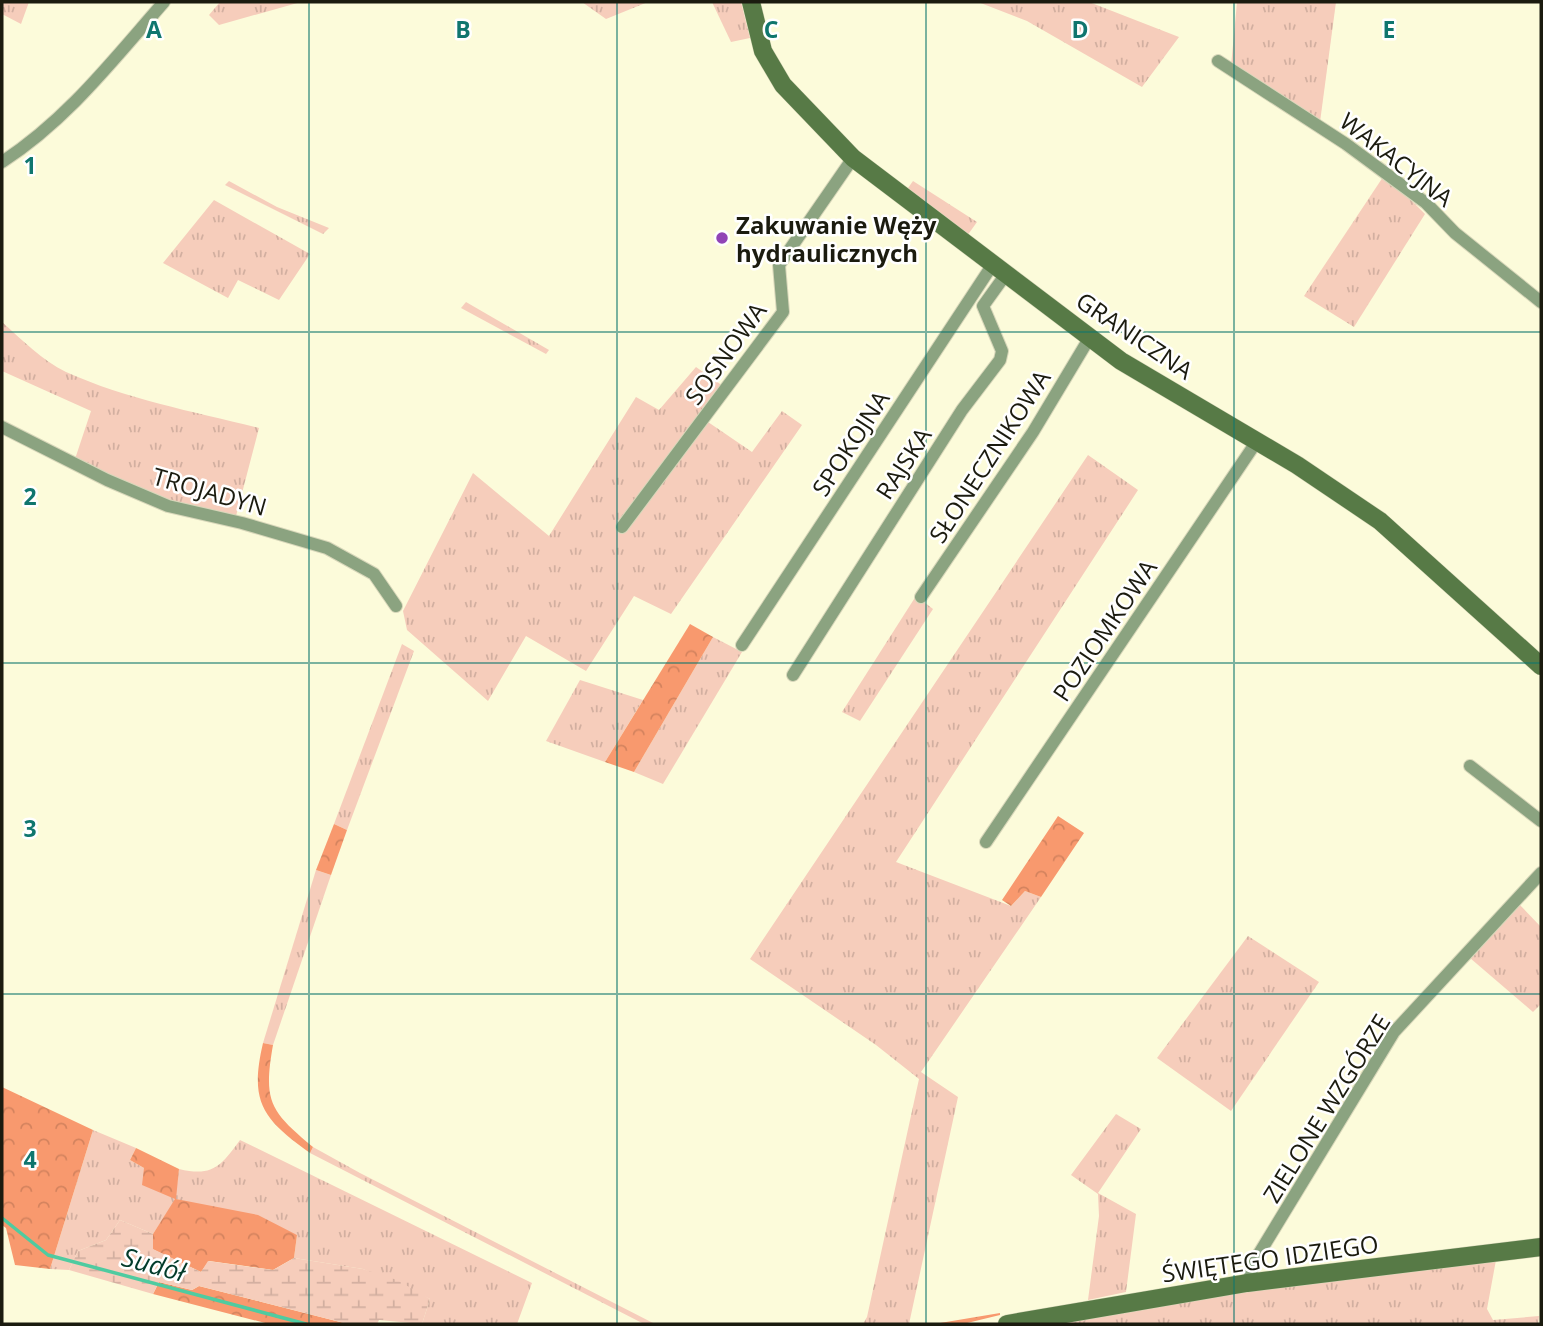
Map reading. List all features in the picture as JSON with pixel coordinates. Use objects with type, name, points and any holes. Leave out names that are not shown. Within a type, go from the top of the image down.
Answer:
[{"type":"street","points":[[2,162],[34,141],[78,101],[164,2]]},
{"type":"street","name":"GRANICZNA","points":[[751,2],[763,51],[783,85],[853,158],[1131,367],[1336,489],[1389,528],[1541,666]]},
{"type":"street","name":"WAKACYJNA","points":[[1218,61],[1346,144],[1426,203],[1455,233],[1541,302]]},
{"type":"street","name":"SOSNOWA","points":[[622,527],[783,312],[779,265],[853,158]]},
{"type":"street","name":"SPOKOJNA","points":[[742,645],[999,269]]},
{"type":"street","name":"RAJSKA","points":[[793,675],[962,410],[1000,360],[1002,351],[983,306],[999,269]]},
{"type":"street","name":"SŁONECZNIKOWA","points":[[921,597],[1033,432],[1090,337]]},
{"type":"street","name":"TROJADYN","points":[[2,427],[96,475],[168,506],[242,523],[327,548],[374,574],[396,606]]},
{"type":"street","name":"POZIOMKOWA","points":[[986,842],[1257,441]]},
{"type":"street","points":[[1470,766],[1541,821]]},
{"type":"street","name":"ZIELONE WZGÓRZE","points":[[1247,1283],[1257,1257],[1394,1032],[1541,873]]},
{"type":"street","name":"ŚWIĘTEGO IDZIEGO","points":[[1007,1324],[1247,1283],[1541,1247]]},
{"type":"green space","points":[[2,2],[29,2],[21,24],[2,14]]},
{"type":"green space","points":[[220,2],[301,2],[219,25],[209,15]]},
{"type":"green space","points":[[582,2],[648,2],[606,19]]},
{"type":"green space","points":[[712,2],[741,2],[750,38],[731,42]]},
{"type":"green space","points":[[978,2],[1089,2],[1179,37],[1142,87],[1027,21]]},
{"type":"green space","points":[[1237,2],[1336,2],[1320,122],[1231,66]]},
{"type":"green space","points":[[1385,174],[1425,214],[1354,327],[1304,296]]},
{"type":"green space","points":[[229,181],[277,207],[329,228],[323,234],[225,185]]},
{"type":"green space","points":[[913,181],[977,222],[967,236],[908,188]]},
{"type":"green space","points":[[214,200],[310,254],[279,300],[238,280],[228,298],[163,263]]},
{"type":"green space","points":[[466,302],[549,350],[546,354],[461,308]]},
{"type":"green space","points":[[2,322],[49,362],[89,382],[161,404],[259,428],[236,516],[173,502],[75,459],[91,411],[2,371]]},
{"type":"green space","points":[[696,367],[730,391],[708,422],[752,452],[782,411],[802,425],[671,614],[634,596],[586,671],[526,636],[488,701],[407,630],[403,611],[473,473],[549,536],[636,397],[659,410]]},
{"type":"green space","points":[[1088,455],[1138,490],[896,862],[1011,906],[1025,891],[1041,897],[921,1072],[958,1097],[909,1324],[863,1324],[867,1317],[919,1079],[876,1045],[750,959]]},
{"type":"green space","points":[[916,596],[933,609],[860,721],[842,712]]},
{"type":"green space","points":[[690,624],[713,637],[634,772],[605,762]]},
{"type":"green space","points":[[713,637],[742,652],[663,784],[634,772]]},
{"type":"green space","points":[[402,644],[414,651],[347,830],[334,824]]},
{"type":"green space","points":[[580,680],[643,700],[605,762],[546,741]]},
{"type":"green space","points":[[1058,816],[1084,833],[1041,897],[1025,891],[1011,906],[1002,900]]},
{"type":"green space","points":[[334,824],[347,830],[331,875],[316,870]]},
{"type":"green space","points":[[316,870],[331,875],[273,1045],[263,1043]]},
{"type":"green space","points":[[1519,904],[1541,927],[1541,1004],[1533,1012],[1470,958]]},
{"type":"green space","points":[[1248,936],[1319,982],[1231,1111],[1157,1058]]},
{"type":"green space","points":[[263,1043],[273,1045],[269,1080],[273,1104],[287,1124],[313,1147],[310,1153],[281,1130],[264,1108],[258,1081]]},
{"type":"green space","points":[[2,1087],[93,1130],[50,1269],[15,1265],[6,1228],[2,1225]]},
{"type":"green space","points":[[1116,1114],[1141,1129],[1098,1193],[1136,1214],[1126,1292],[1088,1300],[1099,1216],[1098,1194],[1071,1175]]},
{"type":"green space","points":[[93,1130],[136,1148],[130,1160],[144,1168],[175,1198],[179,1169],[200,1172],[215,1167],[240,1140],[532,1283],[517,1324],[422,1324],[430,1299],[363,1269],[294,1258],[297,1235],[176,1199],[153,1234],[120,1220],[106,1240],[78,1251],[69,1270],[50,1269]]},
{"type":"green space","points":[[313,1147],[655,1324],[644,1324],[310,1153]]},
{"type":"green space","points":[[136,1148],[179,1169],[176,1199],[258,1215],[297,1235],[294,1258],[273,1270],[209,1261],[201,1272],[152,1249],[153,1234],[175,1199],[142,1185],[144,1168],[130,1160]]},
{"type":"green space","points":[[120,1220],[153,1234],[153,1249],[201,1272],[208,1261],[273,1270],[294,1258],[363,1269],[397,1280],[430,1299],[422,1324],[379,1320],[377,1324],[348,1324],[199,1286],[192,1290],[159,1282],[153,1294],[69,1270],[78,1251],[106,1240]]},
{"type":"green space","points":[[1496,1260],[1487,1309],[1493,1320],[1539,1316],[1538,1324],[1045,1324],[1246,1289]]},
{"type":"green space","points":[[159,1282],[192,1290],[199,1286],[348,1324],[269,1324],[153,1294]]},
{"type":"green space","points":[[1000,1313],[963,1324],[934,1324]]},
{"type":"waterway","name":"Sudół","points":[[2,1218],[48,1255],[306,1324]]},
{"type":"place","name":"Zakuwanie Węży hydraulicznych","points":[[722,238]]}]
